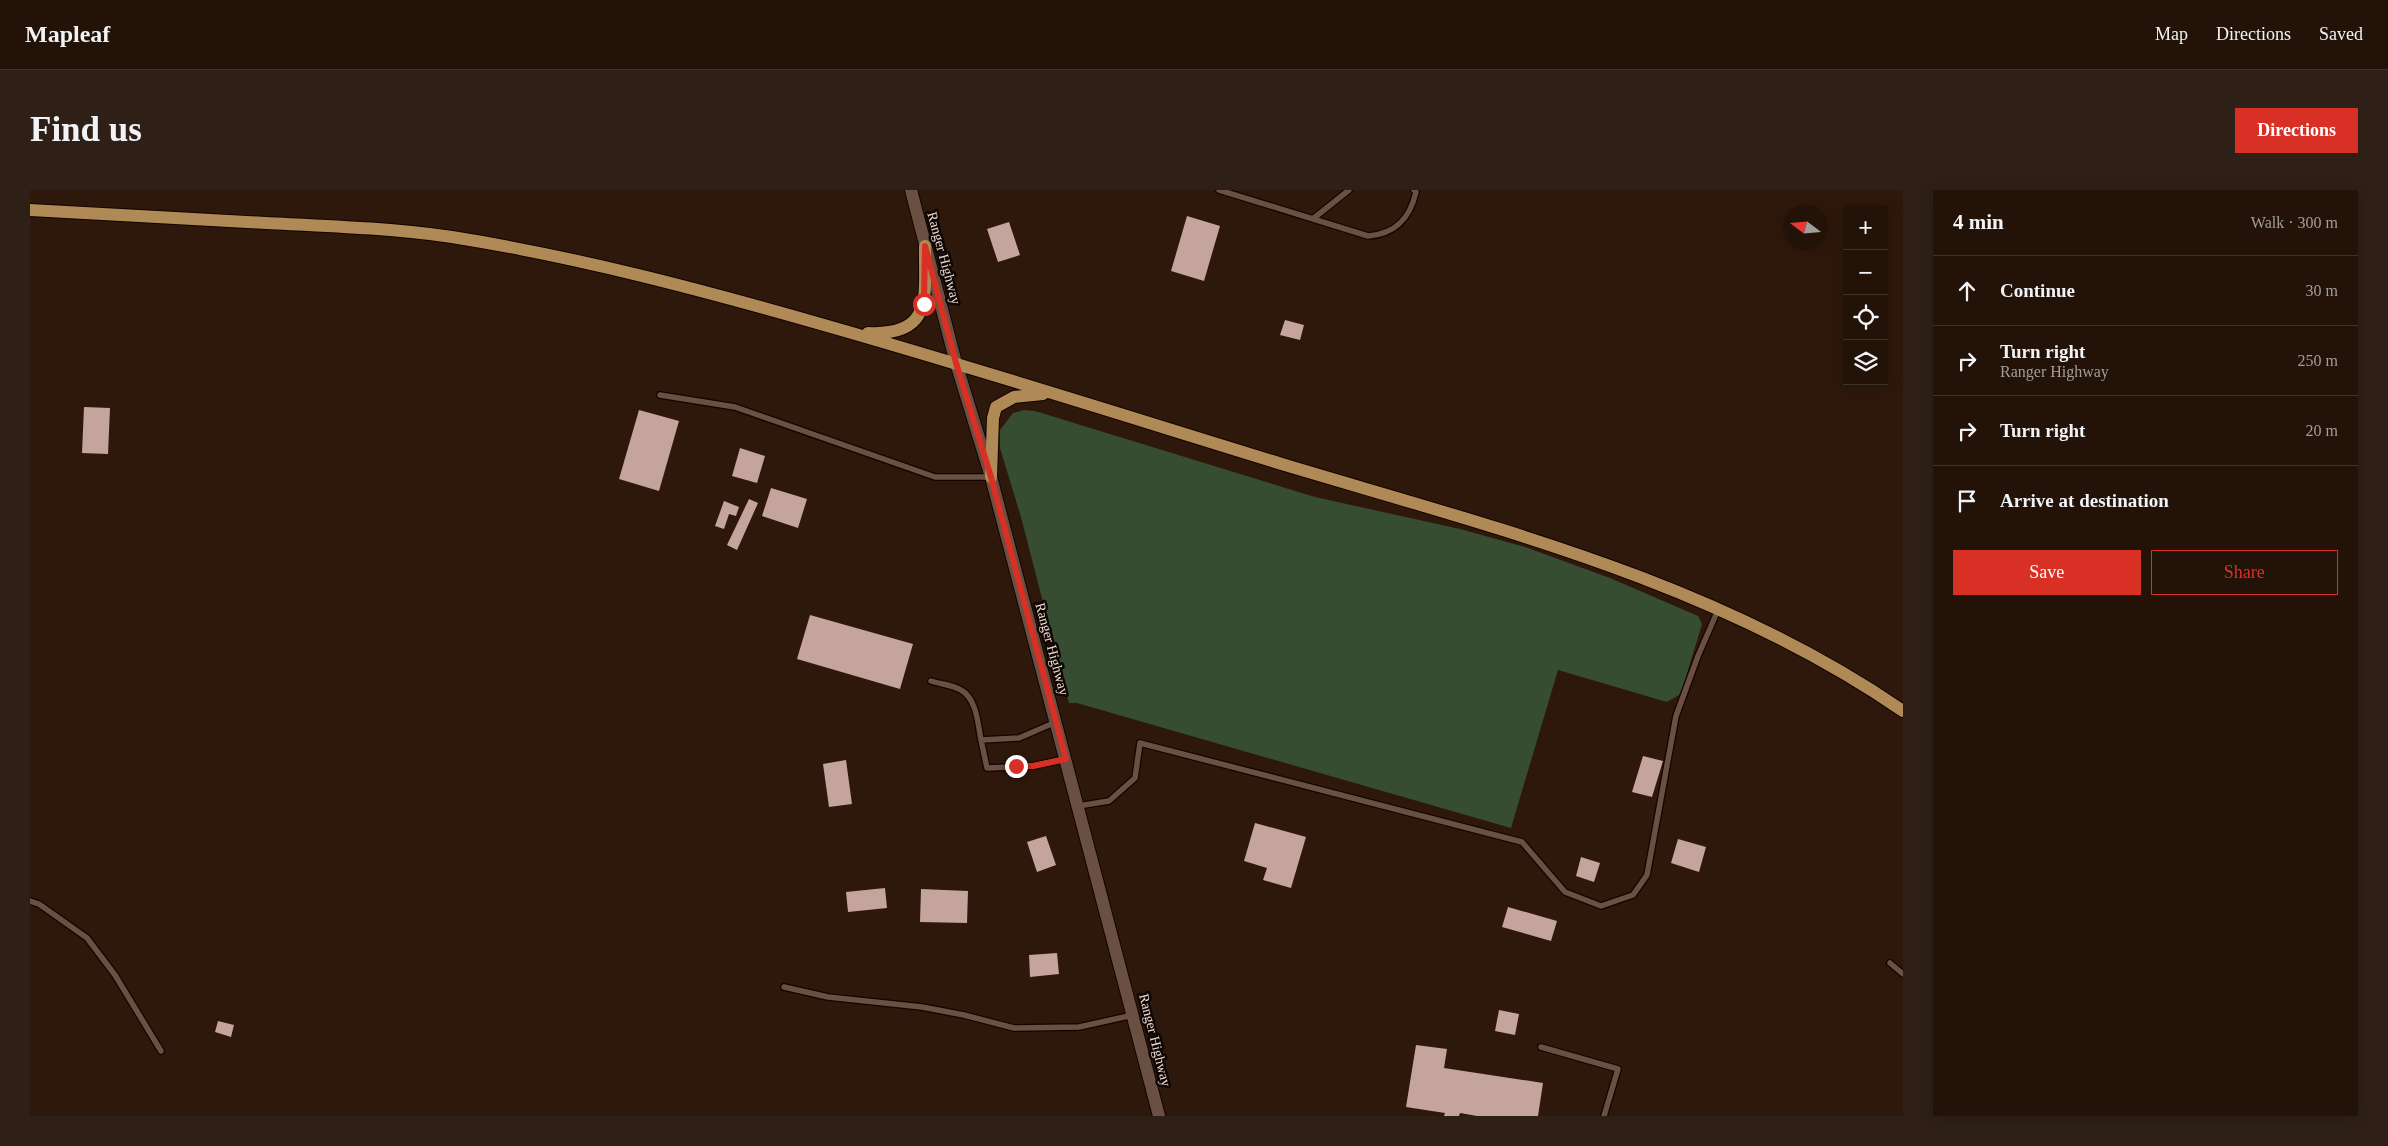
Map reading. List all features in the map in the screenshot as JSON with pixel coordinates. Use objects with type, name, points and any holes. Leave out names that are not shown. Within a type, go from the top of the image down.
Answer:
[{"type":"main road","name":"Ranger Highway","points":[[911,190],[956,363],[991,477],[1159,1116]]},
{"type":"main road","points":[[30,210],[305,224],[450,237],[633,274],[956,363],[1537,540],[1719,607],[1796,646],[1864,684],[1903,711]]},
{"type":"main road","points":[[847,332],[884,334],[905,327],[919,318],[924,304],[925,246]]},
{"type":"main road","points":[[991,477],[993,418],[996,407],[1014,396],[1034,393],[1058,395]]},
{"type":"lane","points":[[1219,190],[1368,236],[1381,235],[1400,224],[1412,210],[1416,192],[1414,190]]},
{"type":"lane","points":[[1314,218],[1349,190]]},
{"type":"lane","points":[[660,395],[735,407],[935,477],[991,477]]},
{"type":"lane","points":[[1078,806],[1109,801],[1135,778],[1140,744],[1522,842],[1565,892],[1601,906],[1633,895],[1647,874],[1676,716],[1698,656],[1719,607]]},
{"type":"lane","points":[[931,681],[962,690],[970,698],[976,713],[987,768],[1033,766],[1066,759]]},
{"type":"lane","points":[[981,740],[1019,738],[1056,722]]},
{"type":"lane","points":[[30,901],[39,904],[87,938],[115,975],[160,1052]]},
{"type":"lane","points":[[1890,962],[1903,974]]},
{"type":"lane","points":[[784,987],[828,997],[922,1007],[964,1015],[1014,1028],[1079,1027],[1133,1015]]},
{"type":"lane","points":[[1541,1047],[1618,1068],[1604,1116]]},
{"type":"green space","points":[[1024,410],[1035,411],[1315,497],[1460,529],[1525,547],[1610,578],[1698,616],[1702,624],[1683,687],[1679,695],[1667,702],[1558,670],[1511,828],[1077,703],[1069,703],[1021,517],[1000,448],[1000,430],[1013,413]]},
{"type":"building","points":[[1187,216],[1220,226],[1204,281],[1171,271]]},
{"type":"building","points":[[1009,222],[1020,255],[998,262],[987,229]]},
{"type":"building","points":[[1285,320],[1304,325],[1300,340],[1280,335]]},
{"type":"building","points":[[84,407],[110,408],[108,454],[82,453]]},
{"type":"building","points":[[639,410],[679,421],[659,491],[619,479]]},
{"type":"building","points":[[740,448],[765,456],[757,483],[732,476]]},
{"type":"building","points":[[771,488],[807,499],[798,528],[762,516]]},
{"type":"building","points":[[749,499],[758,503],[737,550],[727,545]]},
{"type":"building","points":[[724,501],[739,507],[736,516],[729,514],[724,529],[715,526]]},
{"type":"building","points":[[810,615],[913,644],[900,689],[797,659]]},
{"type":"building","points":[[1643,756],[1663,761],[1652,797],[1632,792]]},
{"type":"building","points":[[846,760],[852,804],[829,807],[823,764]]},
{"type":"building","points":[[1255,823],[1306,837],[1291,888],[1263,880],[1267,868],[1244,861]]},
{"type":"building","points":[[1046,836],[1056,865],[1037,872],[1027,842]]},
{"type":"building","points":[[1678,839],[1706,847],[1699,872],[1671,863]]},
{"type":"building","points":[[1581,857],[1600,863],[1594,882],[1576,876]]},
{"type":"building","points":[[885,888],[887,908],[848,912],[846,892]]},
{"type":"building","points":[[921,889],[968,891],[967,923],[920,922]]},
{"type":"building","points":[[1508,907],[1557,921],[1551,941],[1502,927]]},
{"type":"building","points":[[1057,953],[1059,974],[1030,977],[1029,955]]},
{"type":"building","points":[[1499,1010],[1519,1014],[1515,1035],[1495,1031]]},
{"type":"building","points":[[218,1021],[234,1025],[231,1037],[215,1032]]},
{"type":"building","points":[[1416,1045],[1447,1049],[1444,1068],[1543,1083],[1538,1116],[1477,1116],[1460,1113],[1459,1116],[1444,1116],[1445,1113],[1406,1107]]},
{"type":"route","points":[[924,304],[925,246],[956,363],[991,477],[1066,759],[1033,766],[1016,766]]}]
